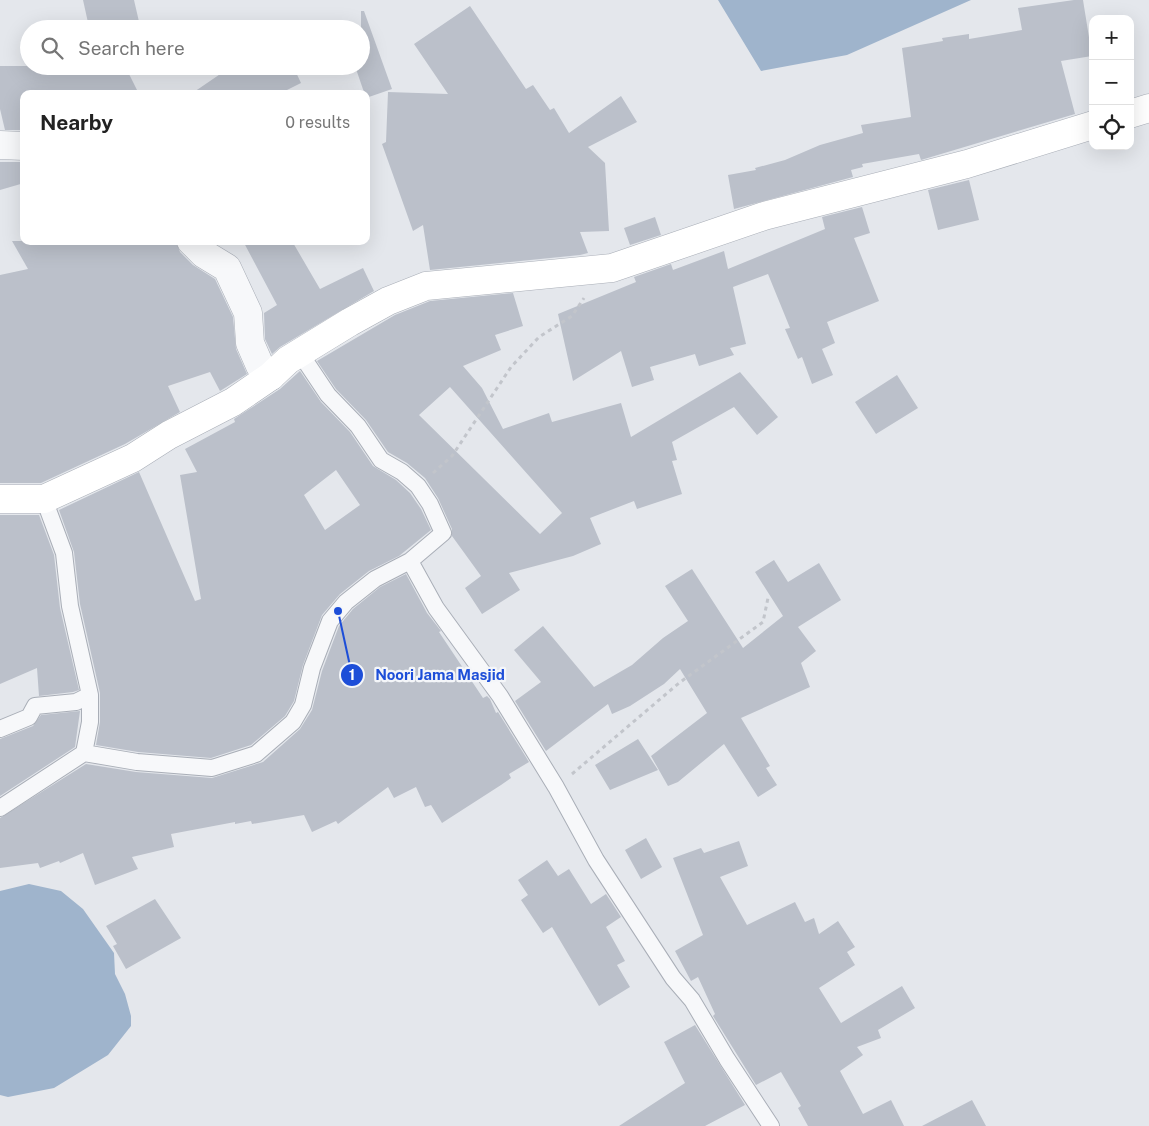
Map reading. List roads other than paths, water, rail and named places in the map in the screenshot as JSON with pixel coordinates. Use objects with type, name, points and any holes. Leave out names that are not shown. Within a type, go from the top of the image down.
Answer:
[{"type":"street","points":[[1134,113],[1149,108]]},
{"type":"street","points":[[0,499],[44,499],[133,458],[169,435],[233,402],[271,376],[288,360],[373,309],[426,286],[612,268],[764,216],[967,164],[1089,127]]},
{"type":"street","points":[[0,145],[20,146]]},
{"type":"street","points":[[195,245],[204,254],[228,268],[248,313],[250,343],[260,366],[271,376]]},
{"type":"lane","points":[[0,808],[84,753],[136,762],[212,768],[256,754],[288,728],[303,705],[312,668],[330,621],[346,602],[375,579],[410,561],[443,533],[430,504],[418,486],[402,472],[381,460],[358,426],[328,395],[300,353]]},
{"type":"lane","points":[[44,499],[64,553],[70,606],[90,695],[90,722],[84,753]]},
{"type":"lane","points":[[410,561],[436,608],[500,696],[556,787],[596,860],[674,978],[692,1000],[726,1059],[771,1126]]},
{"type":"lane","points":[[0,729],[29,717],[35,706],[76,702],[90,695]]},
{"type":"water","points":[[718,0],[971,0],[847,55],[761,71]]},
{"type":"water","points":[[29,884],[61,891],[83,909],[114,953],[115,974],[125,994],[131,1016],[131,1026],[108,1055],[54,1088],[8,1097],[0,1095],[0,891]]},
{"type":"place","name":"Noori Jama Masjid","points":[[338,611]]}]
